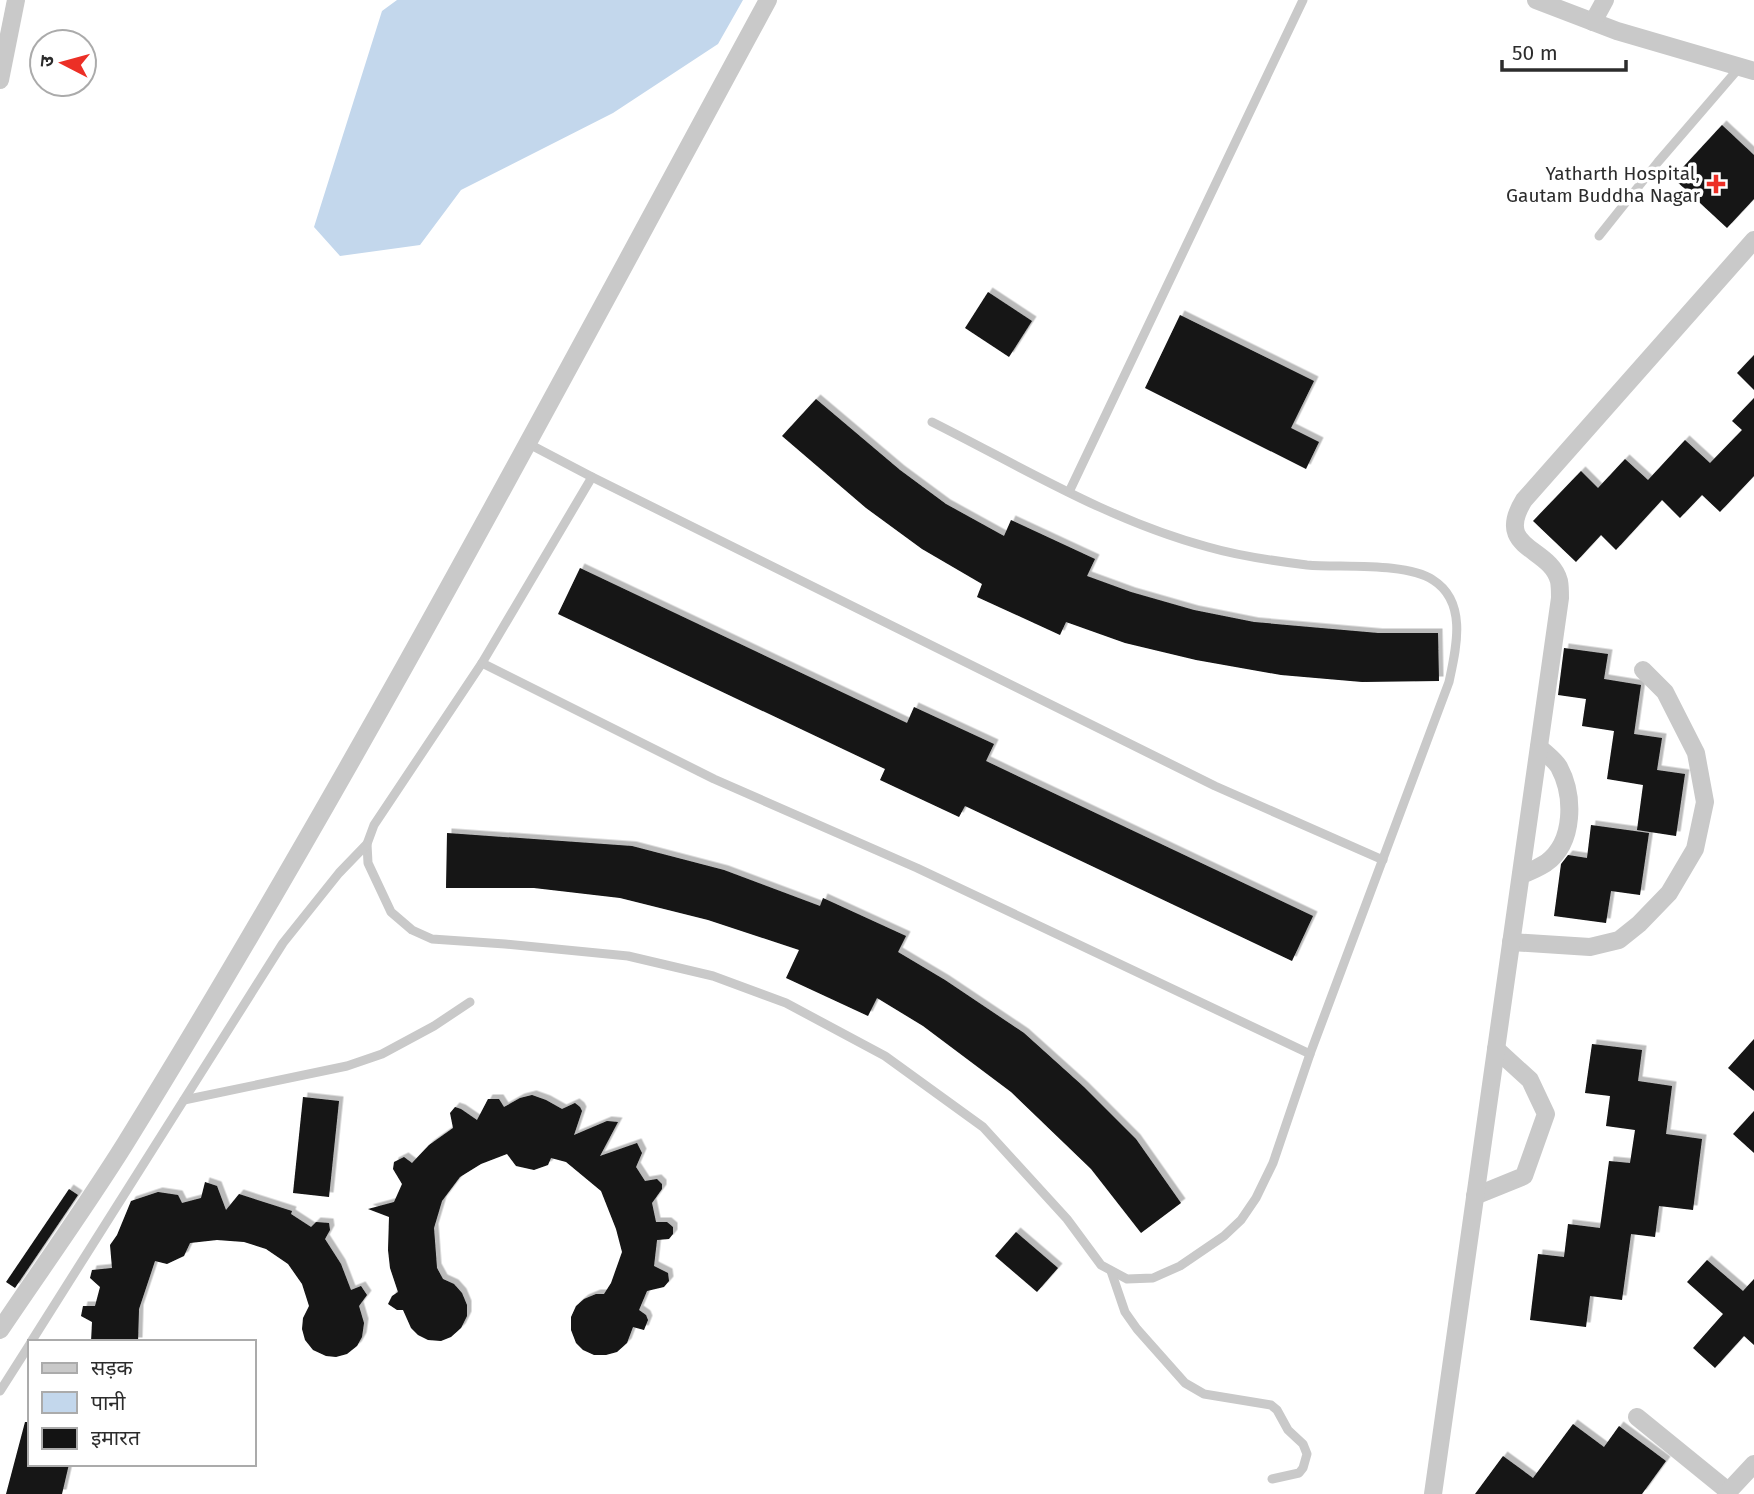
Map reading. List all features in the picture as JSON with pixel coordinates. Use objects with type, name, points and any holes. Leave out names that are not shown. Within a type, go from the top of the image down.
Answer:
[{"type":"street","points":[[0,80],[16,0]]},
{"type":"street","points":[[0,1331],[123,1147],[317,822],[529,444],[768,0]]},
{"type":"street","points":[[1536,0],[1593,22],[1746,70]]},
{"type":"street","points":[[1593,22],[1605,0]]},
{"type":"street","points":[[1433,1494],[1560,598],[1559,580],[1552,568],[1522,541],[1515,531],[1517,511],[1754,240]]},
{"type":"street","points":[[1511,942],[1590,947],[1619,940],[1669,893],[1695,849],[1705,802],[1696,753],[1665,692],[1643,670]]},
{"type":"street","points":[[1521,876],[1546,863],[1563,843],[1570,800],[1558,765],[1539,747]]},
{"type":"street","points":[[1475,1196],[1524,1175],[1546,1114],[1530,1080],[1496,1049]]},
{"type":"street","points":[[1637,1417],[1727,1493],[1754,1464]]},
{"type":"lane","points":[[1069,492],[1303,0]]},
{"type":"lane","points":[[1599,236],[1658,162],[1746,70]]},
{"type":"lane","points":[[592,477],[482,663],[374,825],[367,844],[368,863],[391,912],[412,930],[432,939],[628,956],[713,976],[786,1003],[885,1056],[983,1127],[1067,1219],[1101,1265],[1127,1279],[1153,1278],[1180,1266],[1224,1236],[1241,1220],[1256,1198],[1273,1163],[1310,1054],[1449,682],[1458,636],[1455,610],[1445,590],[1434,580],[1421,574],[1403,570],[1307,565],[1207,547],[1109,512],[932,422]]},
{"type":"lane","points":[[529,444],[1204,780],[1383,860]]},
{"type":"lane","points":[[482,663],[714,779],[917,868],[1310,1054]]},
{"type":"lane","points":[[32,1340],[283,943],[339,873],[367,844]]},
{"type":"lane","points":[[184,1100],[347,1066],[382,1055],[470,1002]]},
{"type":"lane","points":[[1111,1271],[1125,1312],[1185,1383],[1204,1394],[1271,1405],[1277,1410],[1288,1430],[1303,1444],[1307,1454],[1299,1473],[1272,1479]]},
{"type":"lane","points":[[0,1391],[28,1346]]},
{"type":"water","points":[[397,0],[743,0],[718,44],[613,113],[461,190],[420,245],[340,256],[314,227],[382,11]]},
{"type":"building","points":[[1722,125],[1754,155],[1754,199],[1727,228],[1673,178]]},
{"type":"building","points":[[988,292],[1032,321],[1009,357],[965,328]]},
{"type":"building","points":[[1180,315],[1314,381],[1291,428],[1319,442],[1306,469],[1145,388]]},
{"type":"building","points":[[1754,355],[1754,390],[1737,373]]},
{"type":"building","points":[[1754,398],[1754,476],[1720,512],[1702,495],[1680,518],[1662,500],[1616,550],[1601,535],[1576,562],[1533,521],[1581,471],[1598,488],[1625,459],[1648,480],[1685,440],[1710,463],[1742,430],[1732,421]]},
{"type":"building","points":[[816,399],[900,470],[946,504],[1004,536],[1011,520],[1095,559],[1087,576],[1194,610],[1254,622],[1378,633],[1438,633],[1439,681],[1362,682],[1281,675],[1196,660],[1125,643],[1066,622],[1060,635],[977,597],[982,584],[922,549],[866,508],[782,436]]},
{"type":"building","points":[[580,568],[907,723],[914,707],[994,744],[986,761],[1313,916],[1292,961],[965,806],[959,817],[880,780],[885,769],[558,614]]},
{"type":"building","points":[[1564,648],[1608,654],[1604,679],[1641,685],[1634,734],[1662,738],[1657,770],[1685,774],[1676,836],[1637,830],[1643,785],[1607,779],[1614,731],[1582,726],[1586,699],[1558,695]]},
{"type":"building","points":[[1591,825],[1649,833],[1640,895],[1611,891],[1606,923],[1554,916],[1561,864],[1568,855],[1587,858]]},
{"type":"building","points":[[447,833],[632,846],[724,870],[820,906],[823,898],[906,936],[898,952],[1024,1033],[1136,1139],[1181,1203],[1141,1233],[1091,1169],[1011,1092],[923,1026],[877,998],[868,1016],[786,978],[799,950],[708,920],[620,898],[534,888],[446,888]]},
{"type":"building","points":[[1754,1039],[1754,1091],[1728,1068]]},
{"type":"building","points":[[1592,1044],[1642,1050],[1638,1081],[1672,1086],[1666,1134],[1702,1139],[1693,1210],[1659,1206],[1655,1237],[1631,1234],[1622,1300],[1590,1296],[1586,1327],[1530,1320],[1538,1254],[1564,1257],[1568,1224],[1600,1228],[1609,1161],[1630,1163],[1635,1130],[1606,1126],[1610,1096],[1585,1093]]},
{"type":"building","points":[[532,1095],[562,1109],[575,1103],[580,1107],[582,1111],[574,1135],[607,1121],[618,1122],[600,1156],[637,1143],[642,1153],[636,1167],[645,1181],[657,1179],[662,1184],[662,1189],[652,1203],[656,1222],[667,1222],[673,1227],[673,1234],[669,1239],[657,1240],[654,1266],[668,1273],[669,1281],[664,1287],[647,1291],[639,1310],[648,1320],[644,1330],[633,1327],[627,1343],[617,1352],[594,1355],[583,1350],[576,1343],[571,1330],[571,1317],[576,1306],[584,1299],[604,1294],[611,1283],[622,1252],[616,1229],[601,1191],[566,1162],[551,1158],[548,1165],[534,1170],[516,1166],[507,1154],[481,1164],[460,1177],[442,1201],[434,1228],[437,1268],[443,1279],[454,1284],[462,1293],[467,1305],[467,1316],[461,1328],[451,1337],[441,1341],[428,1340],[418,1335],[411,1328],[403,1310],[397,1310],[388,1304],[398,1292],[390,1268],[389,1217],[368,1209],[394,1202],[402,1184],[393,1169],[394,1162],[404,1157],[412,1163],[429,1145],[453,1128],[450,1113],[455,1107],[477,1120],[488,1099],[499,1099],[504,1107]]},
{"type":"building","points":[[303,1097],[339,1101],[329,1197],[293,1193]]},
{"type":"building","points":[[1754,1111],[1754,1153],[1733,1134]]},
{"type":"building","points":[[205,1182],[217,1186],[226,1210],[239,1194],[292,1211],[291,1214],[311,1227],[316,1222],[329,1223],[330,1230],[325,1239],[341,1264],[351,1290],[361,1286],[367,1295],[359,1306],[364,1323],[362,1337],[357,1346],[347,1354],[336,1357],[313,1350],[305,1340],[302,1329],[303,1318],[309,1306],[302,1284],[288,1264],[266,1249],[244,1242],[217,1240],[190,1243],[184,1256],[167,1264],[155,1261],[139,1309],[138,1340],[91,1340],[92,1322],[81,1316],[83,1306],[95,1306],[100,1287],[90,1278],[92,1270],[112,1268],[110,1245],[131,1201],[158,1192],[178,1195],[182,1203],[201,1198]]},
{"type":"building","points":[[69,1189],[78,1195],[15,1288],[6,1282]]},
{"type":"building","points":[[1016,1232],[1058,1268],[1037,1292],[995,1256]]},
{"type":"building","points":[[1707,1260],[1743,1291],[1754,1279],[1754,1345],[1744,1336],[1715,1368],[1693,1348],[1723,1314],[1687,1282]]},
{"type":"building","points":[[25,1422],[28,1422],[28,1466],[69,1466],[62,1494],[6,1494]]},
{"type":"building","points":[[1573,1424],[1604,1447],[1619,1426],[1666,1461],[1642,1494],[1475,1494],[1503,1456],[1533,1478]]},
{"type":"place","name":"Yatharth Hospital, Gautam Buddha Nagar","points":[[1716,184]]}]
